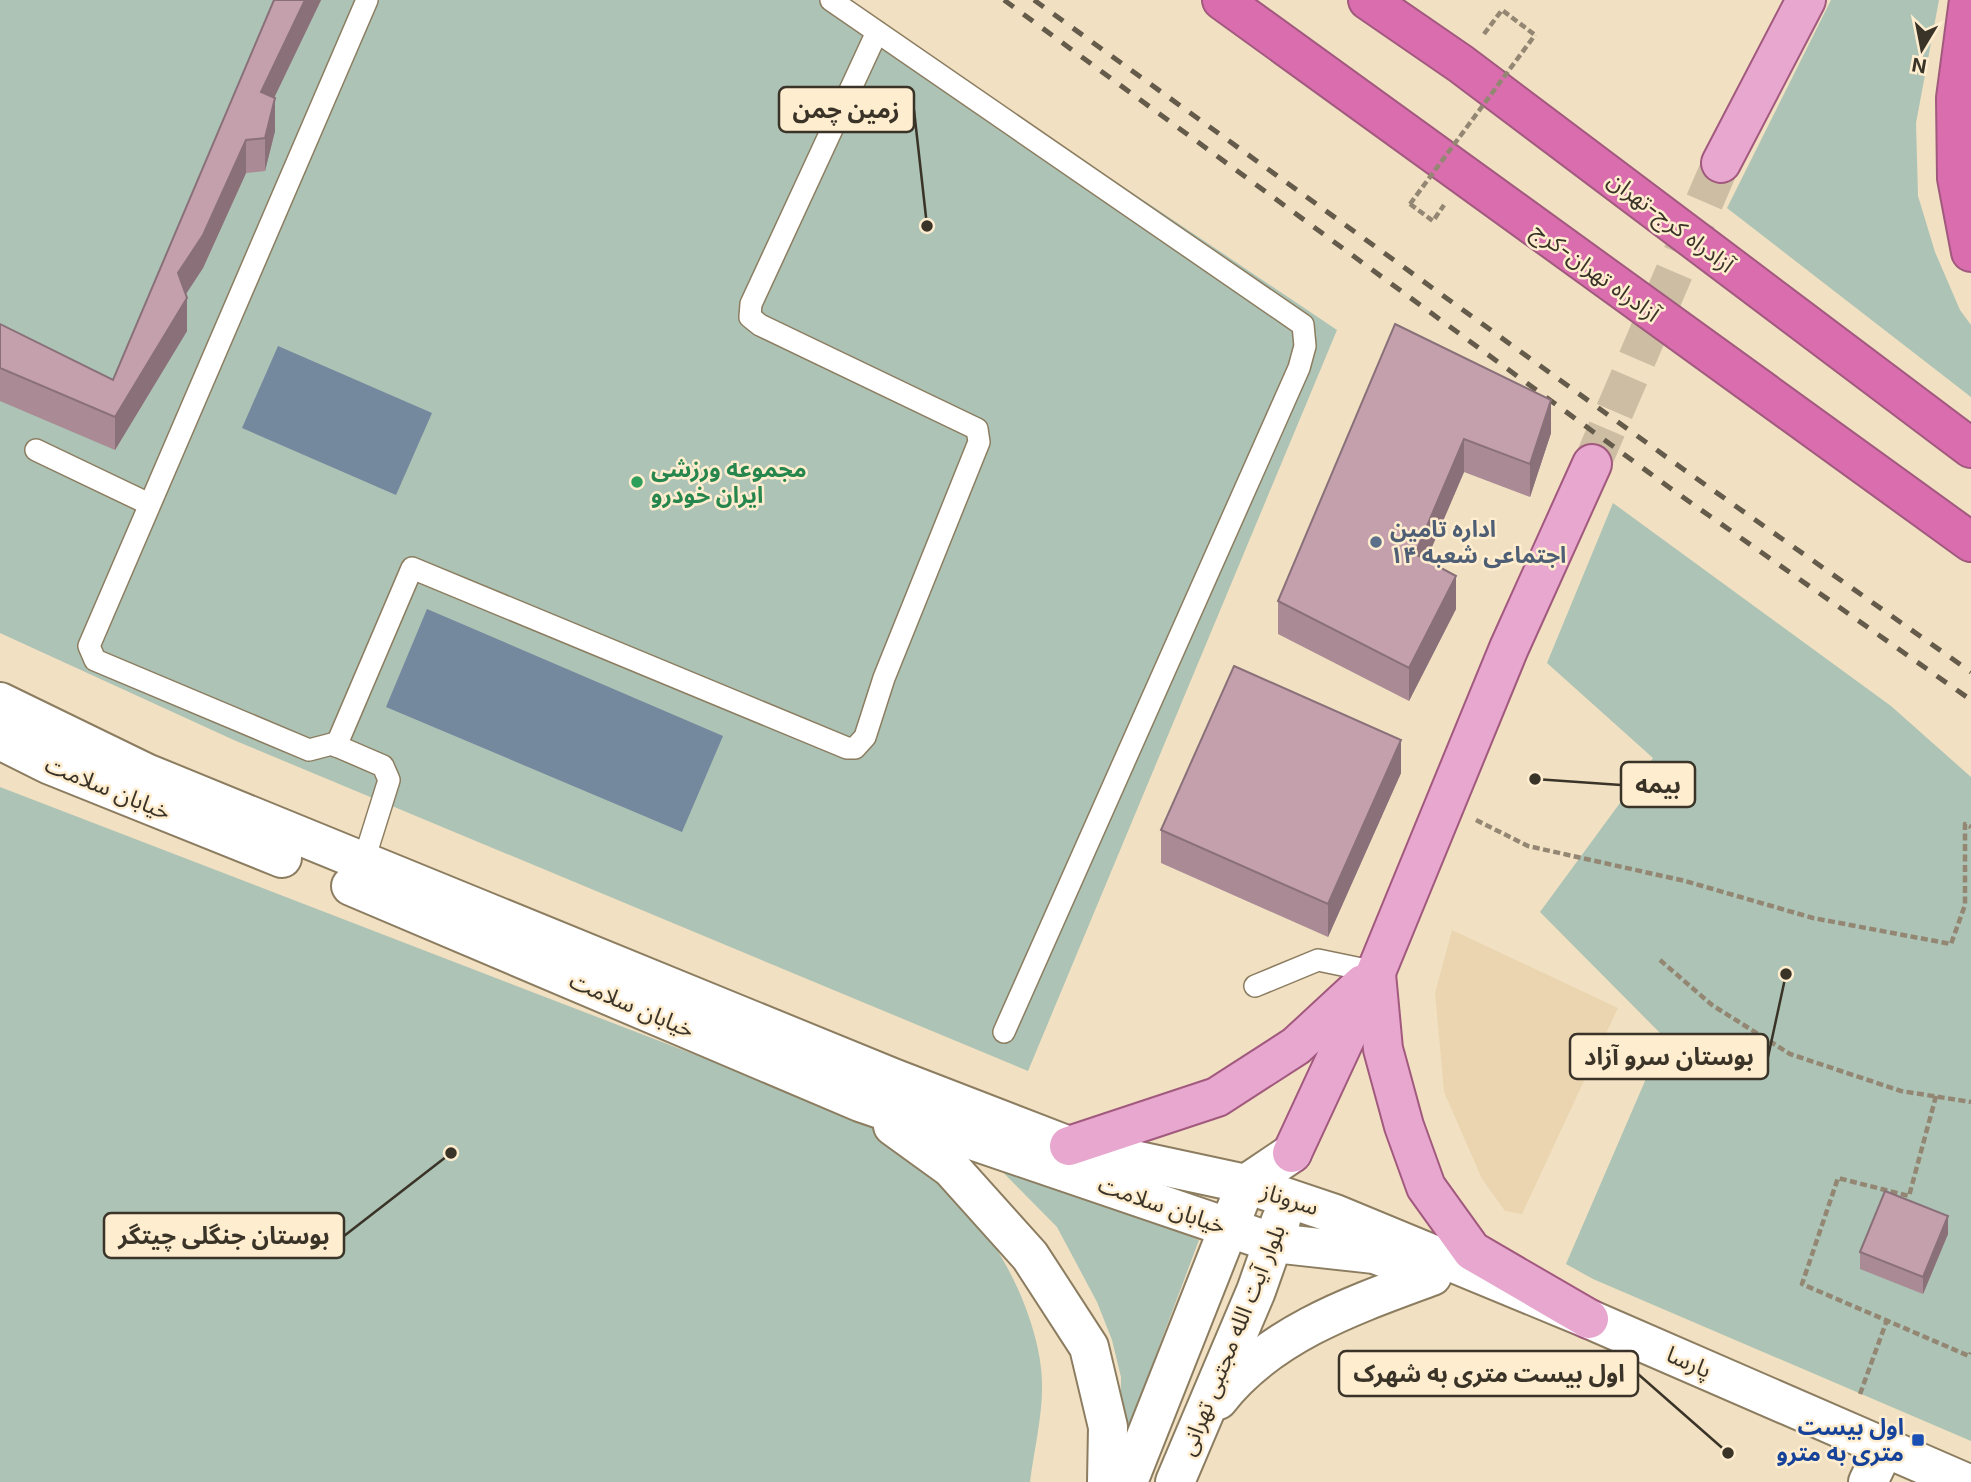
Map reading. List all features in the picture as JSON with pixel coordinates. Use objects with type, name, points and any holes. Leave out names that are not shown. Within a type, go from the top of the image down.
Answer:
[{"type":"highway","name":"آزادراه تهران-کرج","points":[[1222,0],[1971,542]]},
{"type":"highway","name":"آزادراه کرج-تهران","points":[[1368,0],[1461,64],[1971,448]]},
{"type":"highway","points":[[1969,0],[1956,98],[1957,178],[1971,252]]},
{"type":"main road","points":[[1721,163],[1806,0]]},
{"type":"main road","points":[[1246,1185],[1292,1153],[1376,972],[1509,648],[1592,464]]},
{"type":"main road","name":"خیابان سلامت","points":[[0,702],[146,774],[893,1078],[1069,1146],[1246,1185]]},
{"type":"main road","name":"خیابان سلامت","points":[[0,740],[48,764],[347,884],[860,1102],[1274,1243]]},
{"type":"main road","points":[[1069,1146],[1217,1097],[1296,1046],[1376,972]]},
{"type":"main road","points":[[1376,972],[1383,1049],[1404,1126],[1426,1186],[1472,1251],[1589,1319]]},
{"type":"main road","points":[[860,1102],[951,1167],[1030,1256],[1089,1347],[1108,1427],[1107,1482]]},
{"type":"main road","name":"بلوار آیت الله مجتبی تهرانی","points":[[1175,1482],[1274,1243],[1288,1197],[1292,1153]]},
{"type":"main road","name":"بلوار آیت الله مجتبی تهرانی","points":[[1128,1482],[1246,1185]]},
{"type":"main road","name":"سروناز","points":[[1246,1185],[1335,1214]]},
{"type":"main road","name":"پارسا","points":[[1335,1214],[1589,1319],[1883,1470]]},
{"type":"main road","name":"پارسا","points":[[1274,1243],[1374,1254],[1432,1276],[1883,1470],[1964,1482]]},
{"type":"main road","points":[[1197,1427],[1234,1380],[1276,1348],[1324,1318],[1432,1276]]},
{"type":"lane","points":[[363,863],[389,780],[383,766],[337,746],[309,750],[95,660],[89,646],[367,0]]},
{"type":"lane","points":[[831,0],[1303,325],[1305,346],[1299,368],[1004,1032]]},
{"type":"lane","points":[[337,746],[412,568],[847,748],[855,748],[865,737],[884,678],[979,442],[977,429],[760,325],[750,317],[751,304],[877,32]]},
{"type":"lane","points":[[36,450],[149,504]]},
{"type":"lane","points":[[1255,986],[1318,960],[1376,972]]},
{"type":"path","points":[[1433,220],[1410,204],[1535,35],[1502,10]]},
{"type":"path","points":[[1446,805],[1528,846],[1685,881],[1813,918],[1951,944],[1965,905],[1965,824],[1971,827]]},
{"type":"path","points":[[1660,960],[1712,1005],[1790,1054],[1901,1091],[1971,1102]]},
{"type":"path","points":[[1936,1096],[1909,1196],[1839,1178],[1802,1284],[1969,1356],[1971,1353]]},
{"type":"path","points":[[1860,1394],[1887,1320]]},
{"type":"shaded area","points":[[1452,930],[1618,1008],[1522,1214],[1505,1211],[1482,1179],[1444,1092],[1435,993]]},
{"type":"green space","name":"مجموعه ورزشی ایران خودرو","points":[[0,0],[845,0],[1337,330],[1028,1071],[236,741],[0,633]]},
{"type":"green space","points":[[1831,0],[1939,0],[1916,123],[1918,196],[1935,252],[1960,310],[1971,325],[1971,397],[1727,208]]},
{"type":"green space","points":[[1613,503],[1891,706],[1971,777],[1971,1441],[1593,1279],[1566,1264],[1664,1037],[1540,912],[1653,758],[1547,663]]},
{"type":"green space","points":[[0,787],[862,1119],[956,1199],[994,1245],[1015,1282],[1037,1343],[1042,1382],[1040,1419],[1030,1482],[0,1482]]},
{"type":"green space","points":[[980,1149],[1199,1240],[1120,1451],[1121,1377],[1112,1340],[1097,1302],[1057,1227]]},
{"type":"water","points":[[278,346],[432,413],[396,495],[242,428]]},
{"type":"water","points":[[427,609],[723,736],[682,832],[386,707]]},
{"type":"building","points":[[274,0],[305,0],[261,92],[275,98],[265,138],[246,140],[203,235],[178,273],[187,298],[115,417],[0,368],[0,324],[113,380]]},
{"type":"building","name":"اداره تامین اجتماعی شعبه ۱۴","points":[[1395,324],[1551,400],[1530,464],[1464,439],[1415,554],[1456,576],[1409,668],[1278,601]]},
{"type":"building","points":[[1234,666],[1401,740],[1328,904],[1161,830]]},
{"type":"building","points":[[1885,1191],[1948,1216],[1923,1277],[1860,1252]]},
{"type":"tunnel","points":[[1592,464],[1721,163]]},
{"type":"railway","points":[[1004,0],[1670,488],[1971,700]]},
{"type":"railway","points":[[1034,0],[1683,469],[1971,672]]},
{"type":"place","name":"زمین چمن","points":[[927,226]]},
{"type":"place","name":"مجموعه ورزشی ایران خودرو","points":[[637,482]]},
{"type":"place","name":"اداره تامین اجتماعی شعبه ۱۴","points":[[1376,542]]},
{"type":"place","name":"بیمه","points":[[1535,779]]},
{"type":"place","name":"بوستان سرو آزاد","points":[[1786,974]]},
{"type":"place","name":"بوستان جنگلی چیتگر","points":[[451,1153]]},
{"type":"place","name":"اول بیست متری به مترو","points":[[1918,1440]]},
{"type":"place","name":"اول بیست متری به شهرک","points":[[1728,1453]]}]
